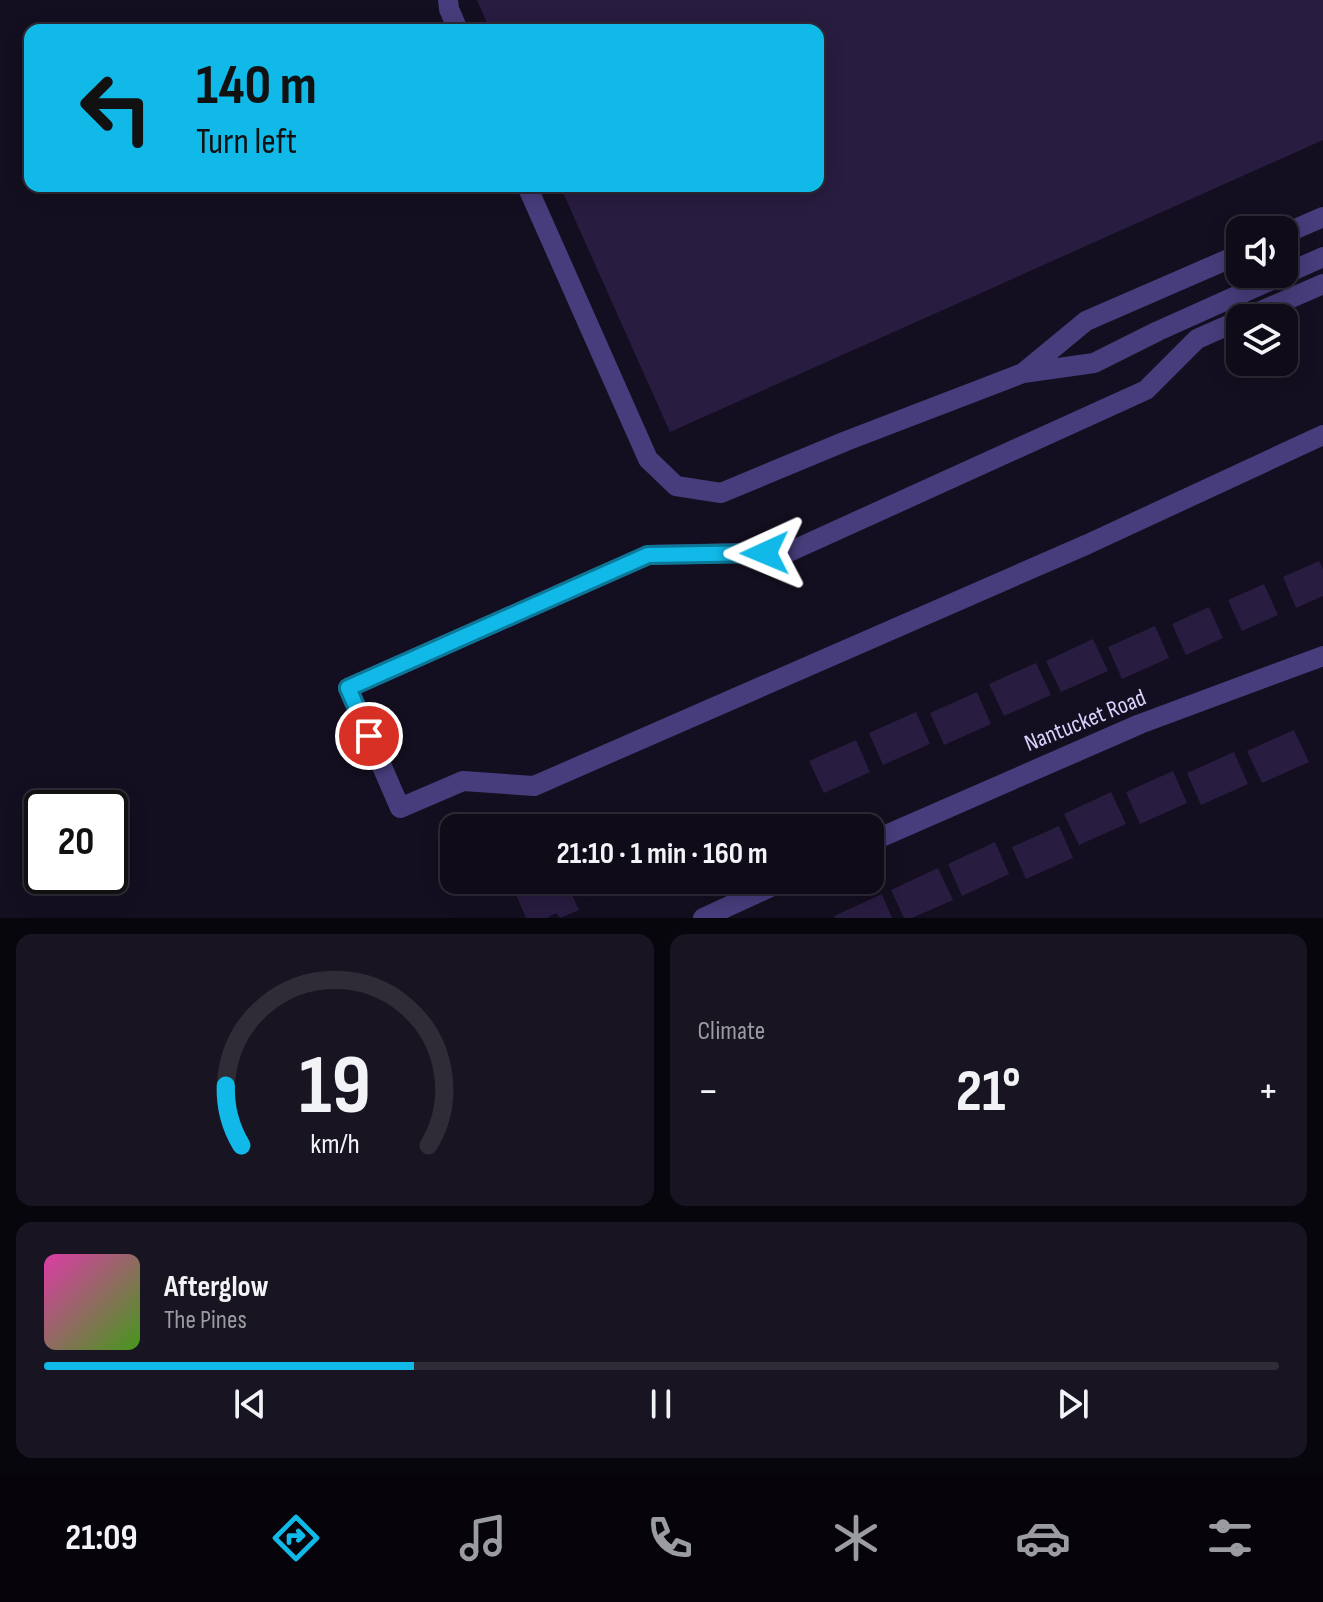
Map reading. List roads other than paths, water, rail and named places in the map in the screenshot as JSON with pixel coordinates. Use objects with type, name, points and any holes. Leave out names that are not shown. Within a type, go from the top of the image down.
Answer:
[{"type":"street","points":[[448,0],[455,24]]},
{"type":"street","points":[[530,192],[648,459],[676,486],[721,493],[1023,373],[1094,363],[1323,257]]},
{"type":"street","points":[[1298,228],[1323,217]]},
{"type":"street","points":[[1023,373],[1086,321],[1226,260]]},
{"type":"street","points":[[1277,304],[1323,284]]},
{"type":"street","points":[[1226,326],[1197,339],[1146,390],[789,552],[648,555],[348,688],[400,808],[463,781],[534,786],[1068,553],[1323,435]]},
{"type":"street","name":"Nantucket Road","points":[[884,836],[1140,724],[1323,656]]},
{"type":"street","points":[[703,918],[755,894]]}]
